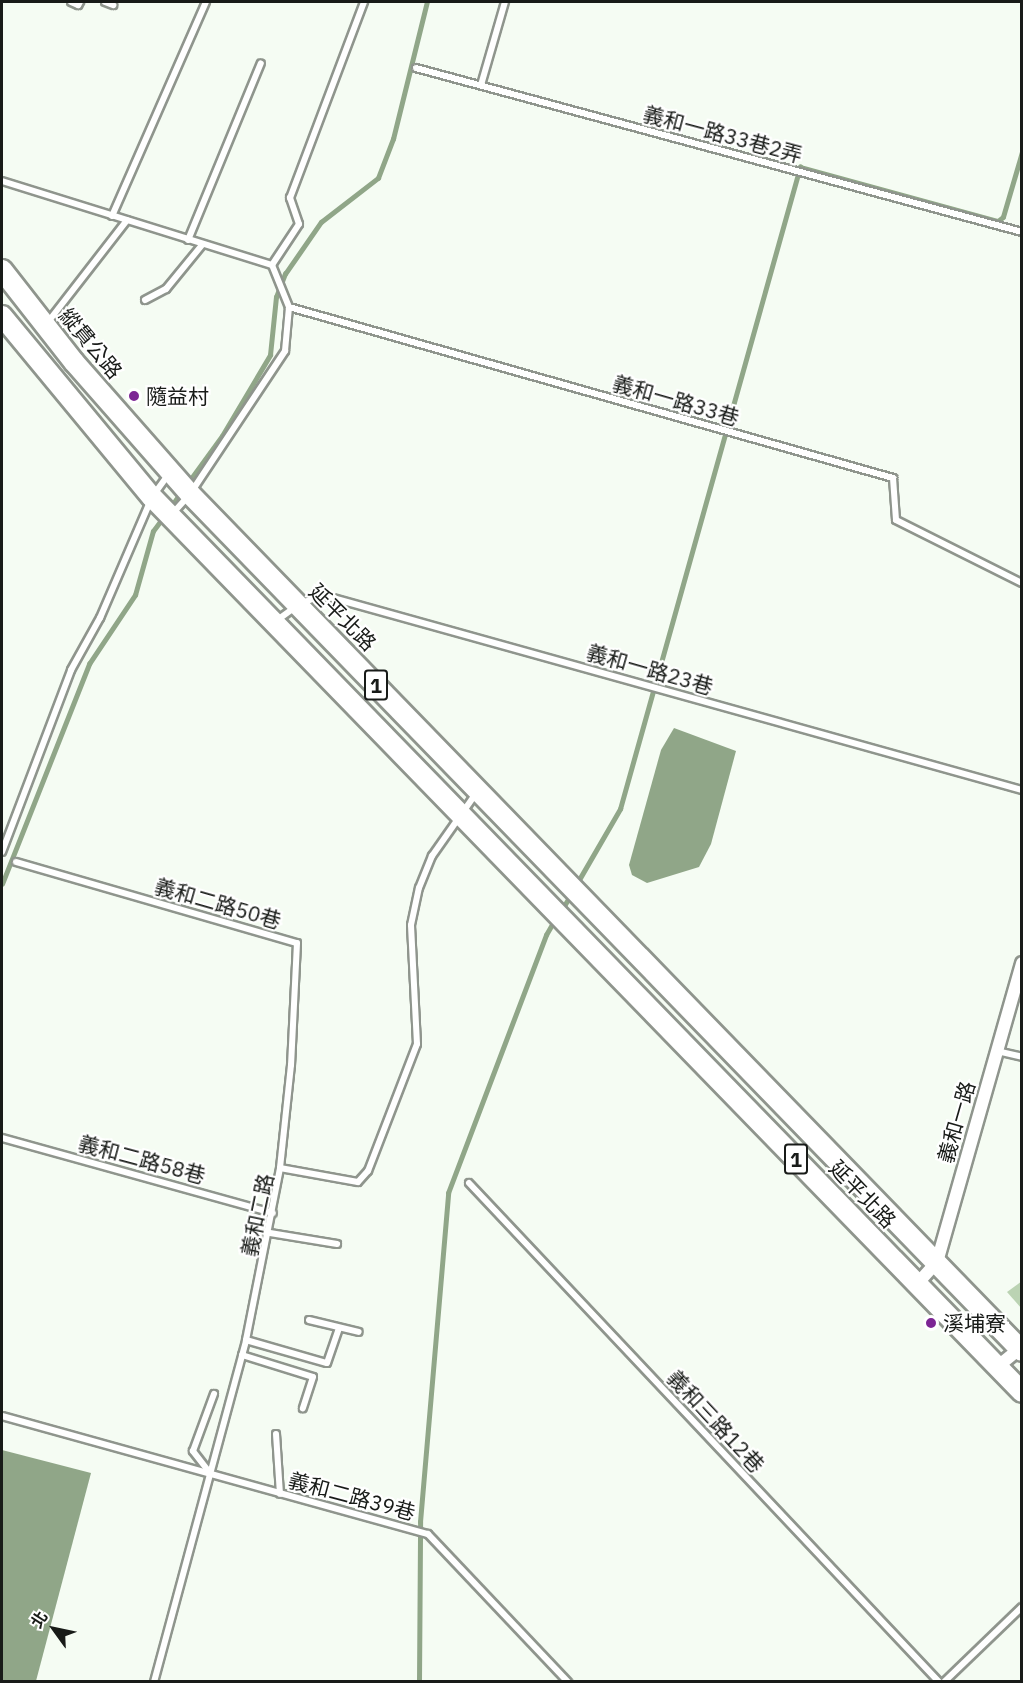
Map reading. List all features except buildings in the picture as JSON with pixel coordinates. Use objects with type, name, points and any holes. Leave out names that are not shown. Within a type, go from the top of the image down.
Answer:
[{"type":"main road","name":"縱貫公路","points":[[2,270],[74,362],[170,473]]},
{"type":"main road","name":"1","points":[[2,316],[152,497],[460,812]]},
{"type":"main road","points":[[54,380],[74,362]]},
{"type":"main road","name":"1","points":[[170,473],[190,494]]},
{"type":"main road","name":"延平北路","points":[[190,494],[1021,1349]]},
{"type":"main road","name":"延平北路","points":[[460,812],[1022,1392]]},
{"type":"street","name":"義和一路","points":[[917,1284],[937,1262],[1022,963]]},
{"type":"street","points":[[997,1367],[1021,1349]]},
{"type":"lane","points":[[71,2],[80,2]]},
{"type":"lane","points":[[105,2],[113,5]]},
{"type":"lane","points":[[112,216],[206,2]]},
{"type":"lane","points":[[273,266],[299,224],[290,198],[364,2]]},
{"type":"lane","points":[[481,85],[505,2]]},
{"type":"lane","points":[[188,240],[261,63]]},
{"type":"lane","name":"義和一路33巷2弄","points":[[416,68],[1022,232]]},
{"type":"lane","points":[[2,181],[273,266],[279,277],[286,292],[289,307],[285,351],[190,494],[171,516]]},
{"type":"lane","points":[[45,326],[126,220]]},
{"type":"lane","points":[[145,300],[166,289],[202,245]]},
{"type":"lane","name":"義和一路33巷","points":[[289,307],[893,478],[896,520],[1022,583]]},
{"type":"lane","points":[[2,852],[71,670],[100,618],[152,497],[170,473]]},
{"type":"lane","name":"義和一路23巷","points":[[275,622],[298,605],[322,595],[1022,790]]},
{"type":"lane","name":"義和二路","points":[[154,1682],[246,1340],[270,1233],[280,1168],[358,1182],[368,1171],[417,1044],[411,925],[418,888],[432,856],[460,812],[479,789]]},
{"type":"lane","name":"義和二路50巷","points":[[16,862],[297,943],[291,1065],[280,1168]]},
{"type":"lane","points":[[997,1051],[1022,1057]]},
{"type":"lane","name":"義和二路58巷","points":[[2,1138],[273,1213]]},
{"type":"lane","name":"義和三路12巷","points":[[469,1183],[941,1682]]},
{"type":"lane","points":[[270,1233],[337,1244]]},
{"type":"lane","points":[[309,1320],[359,1332]]},
{"type":"lane","points":[[246,1340],[327,1363],[339,1328]]},
{"type":"lane","points":[[242,1355],[313,1377],[303,1408]]},
{"type":"lane","points":[[211,1474],[193,1451],[214,1394]]},
{"type":"lane","name":"義和二路39巷","points":[[2,1416],[428,1534],[568,1682]]},
{"type":"lane","points":[[276,1434],[279,1494]]},
{"type":"lane","points":[[941,1682],[1022,1607]]},
{"type":"shaded area","points":[[674,728],[736,751],[711,844],[699,867],[647,883],[632,875],[629,865],[661,750]]},
{"type":"shaded area","points":[[2,1450],[91,1473],[36,1681],[2,1681]]},
{"type":"waterway","points":[[187,484],[222,436],[270,355],[276,297],[285,274],[321,222],[378,178],[393,139],[427,2]]},
{"type":"waterway","points":[[576,885],[620,809],[800,167],[998,221],[1003,217],[1022,152]]},
{"type":"waterway","points":[[170,508],[182,491]]},
{"type":"waterway","points":[[2,884],[89,664],[135,595],[153,531],[165,515]]},
{"type":"waterway","points":[[561,911],[572,893]]},
{"type":"waterway","points":[[419,1682],[420,1522],[448,1193],[546,935],[556,918]]},
{"type":"place","name":"隨益村","points":[[134,396]]},
{"type":"place","name":"溪埔寮","points":[[931,1323]]}]
